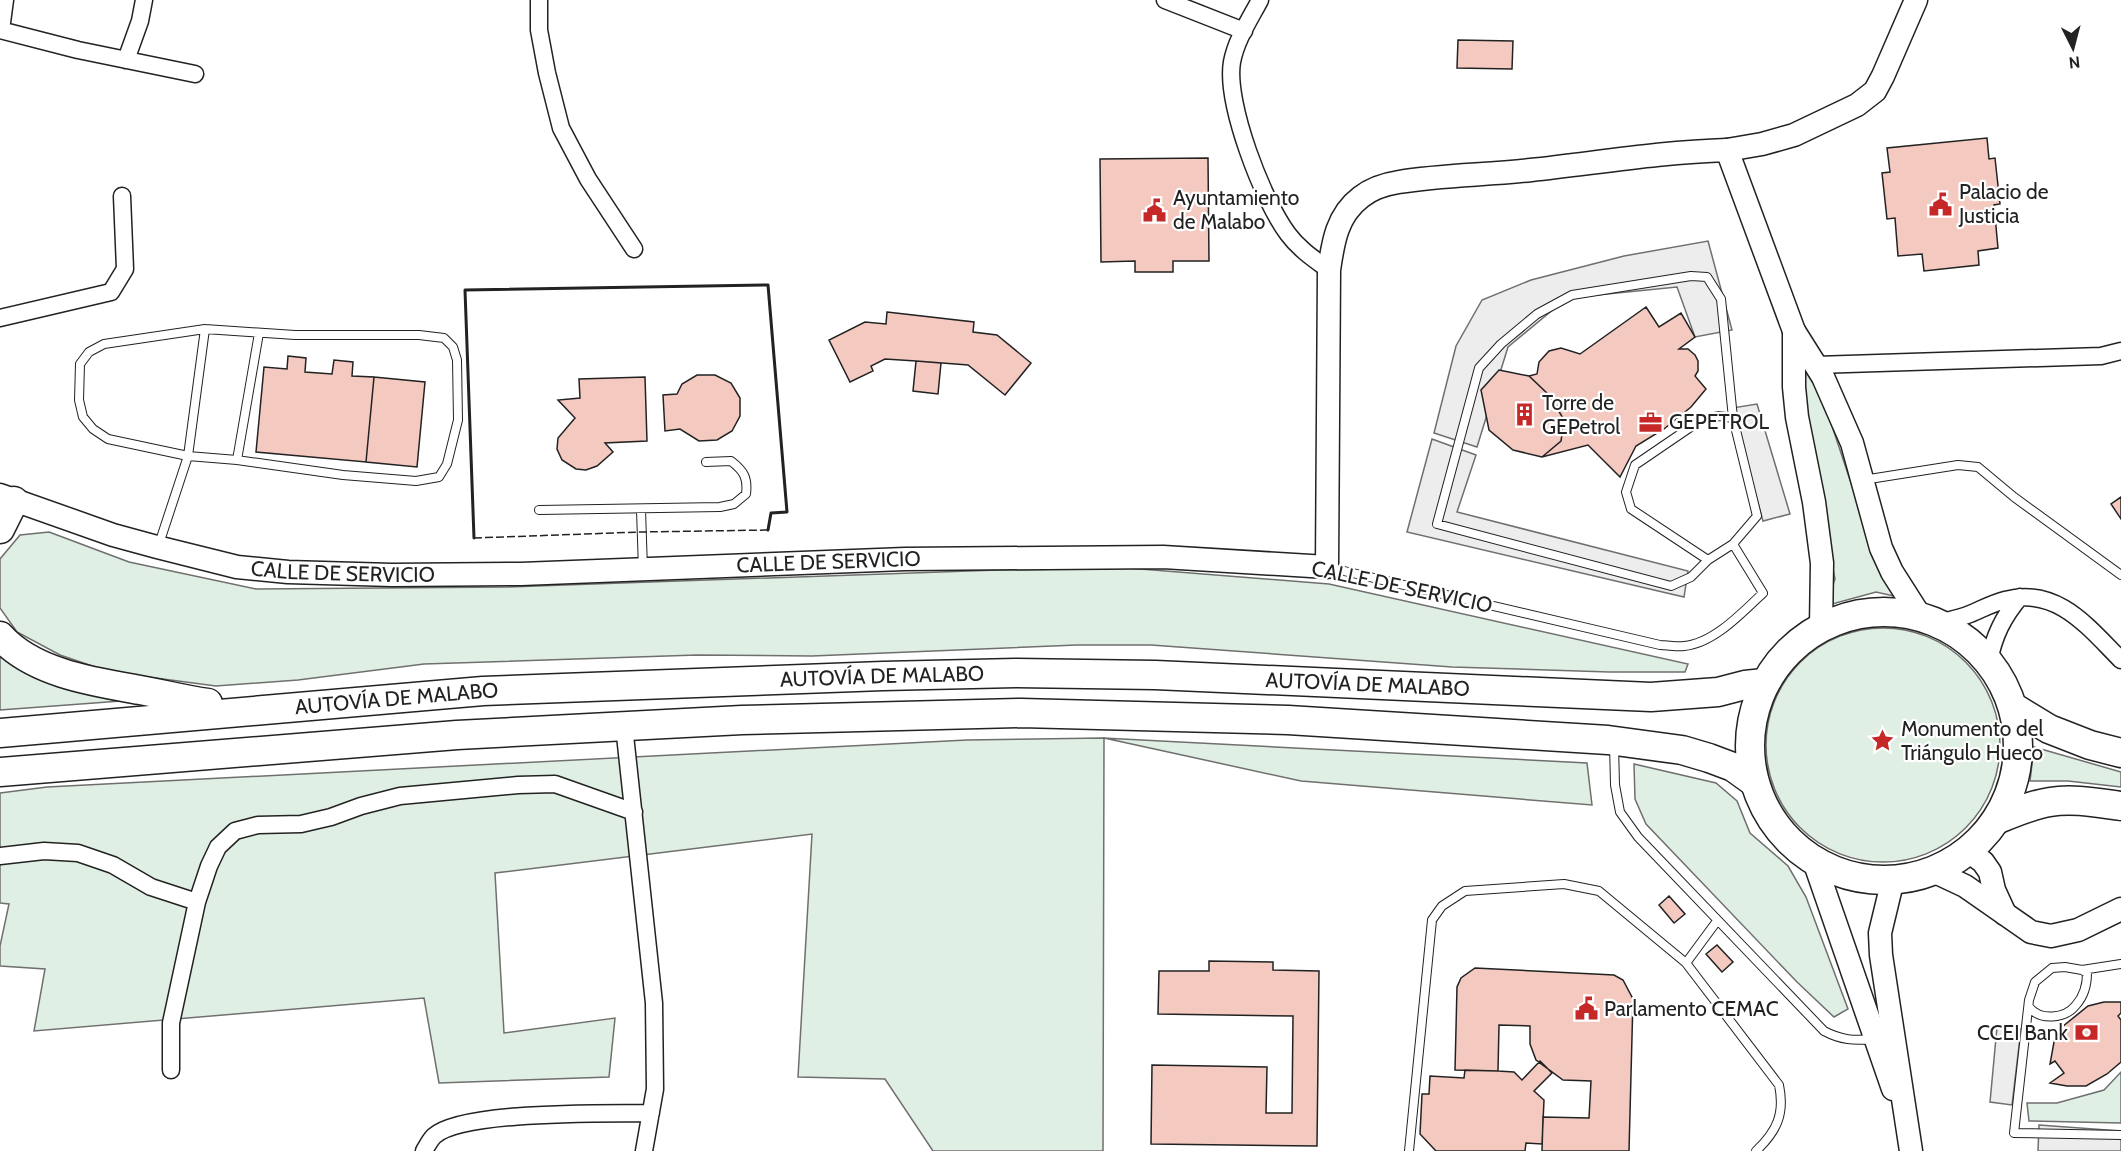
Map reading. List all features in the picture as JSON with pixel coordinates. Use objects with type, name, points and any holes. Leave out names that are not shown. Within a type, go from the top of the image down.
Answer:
[{"type":"highway","points":[[0,529],[7,498]]},
{"type":"highway","points":[[1869,612],[1900,612],[1930,620],[1966,639],[1989,661],[2003,682],[2013,707],[2018,730],[2019,754],[2015,777],[2007,800],[1996,820],[1968,850],[1933,871],[1913,877],[1872,879],[1833,870],[1814,861],[1783,835],[1761,802],[1749,762],[1748,742],[1756,702],[1774,666],[1803,638],[1821,627],[1839,619],[1869,612]]},
{"type":"highway","points":[[0,636],[21,654],[57,671],[100,684],[178,699],[258,710]]},
{"type":"highway","name":"AUTOVÍA DE MALABO","points":[[0,733],[483,691],[849,677],[1016,673],[1155,675],[1651,696],[1718,692],[1745,685],[1764,684]]},
{"type":"highway","points":[[2013,707],[2049,729],[2090,745],[2121,753]]},
{"type":"highway","name":"AUTOVÍA DE MALABO","points":[[0,772],[457,735],[742,720],[1021,713],[1288,720],[1613,740],[1682,750],[1710,758],[1733,767],[1754,782]]},
{"type":"highway","points":[[1996,820],[2051,801],[2121,806]]},
{"type":"street","points":[[5,0],[1,30],[195,75]]},
{"type":"street","points":[[126,60],[140,21],[144,0]]},
{"type":"street","points":[[539,0],[539,30],[561,128],[588,179],[634,249]]},
{"type":"street","points":[[1165,0],[1244,31]]},
{"type":"street","points":[[1260,0],[1244,31],[1232,63],[1233,90],[1240,126],[1261,188],[1288,235],[1303,251],[1329,270]]},
{"type":"street","points":[[1327,567],[1329,270],[1333,243],[1340,222],[1361,196],[1378,187],[1398,182],[1695,151],[1727,150],[1794,135],[1857,105],[1875,91],[1916,0]]},
{"type":"street","points":[[1727,150],[1794,331],[1816,365],[1837,405],[1852,443],[1881,548],[1892,572],[1930,620],[1969,614],[2004,600],[2020,597],[2035,598],[2054,603],[2073,613],[2121,660]]},
{"type":"street","points":[[0,318],[111,292],[125,268],[122,196]]},
{"type":"street","points":[[1794,331],[1795,397],[1814,502],[1822,563],[1821,627]]},
{"type":"street","points":[[1816,365],[2102,356],[2121,351]]},
{"type":"street","name":"CALLE DE SERVICIO","points":[[7,498],[113,535],[158,548],[237,567],[288,572],[392,575],[521,574],[905,559],[1162,557],[1327,567]]},
{"type":"street","points":[[1989,661],[1993,639],[2009,610],[2020,597]]},
{"type":"street","points":[[624,726],[654,1003],[656,1064],[644,1151]]},
{"type":"street","points":[[171,1070],[171,1023],[197,902],[218,847],[235,831],[258,825],[301,824],[331,818],[361,806],[400,796],[518,785],[555,784],[634,812]]},
{"type":"street","points":[[1968,850],[1986,867],[2006,914]]},
{"type":"street","points":[[0,856],[44,851],[78,853],[113,865],[151,887],[197,902]]},
{"type":"street","points":[[1814,861],[1849,958],[1884,1037]]},
{"type":"street","points":[[1933,871],[1965,886],[2031,932],[2051,936],[2078,930],[2121,909]]},
{"type":"street","points":[[1893,879],[1880,933],[1884,1037],[1890,1083],[1904,1112],[1911,1151]]},
{"type":"street","points":[[424,1151],[435,1136],[452,1127],[474,1122],[530,1115],[651,1113]]},
{"type":"lane","points":[[1691,276],[1707,277],[1721,299],[1733,418],[1757,516],[1732,544],[1708,560],[1691,577],[1671,586],[1437,524],[1479,368],[1521,326],[1537,314],[1572,295],[1691,276]]},
{"type":"lane","points":[[158,548],[188,456],[205,328]]},
{"type":"lane","points":[[205,328],[295,335],[419,335],[444,339],[453,347],[457,360],[458,420],[447,464],[439,477],[416,481],[343,475],[237,460],[188,456],[108,439],[93,429],[83,417],[79,400],[80,364],[89,352],[104,344],[205,328]]},
{"type":"lane","points":[[237,460],[259,333]]},
{"type":"lane","points":[[1708,560],[1631,509],[1626,492],[1635,465],[1645,458],[1701,420],[1719,416],[1733,418]]},
{"type":"lane","points":[[539,510],[720,507],[734,504],[746,494],[748,481],[742,469],[731,460],[706,462]]},
{"type":"lane","points":[[1863,480],[1958,465],[1978,467],[2014,497],[2121,575]]},
{"type":"lane","points":[[641,510],[643,570]]},
{"type":"lane","name":"CALLE DE SERVICIO","points":[[1327,567],[1660,645],[1686,646],[1704,640],[1722,630],[1763,593],[1732,544]]},
{"type":"lane","points":[[1613,740],[1615,789],[1620,812],[1638,837],[1824,1031],[1835,1037],[1854,1041],[1884,1037]]},
{"type":"lane","points":[[1409,1151],[1432,920],[1442,906],[1465,891],[1564,884],[1599,891],[1686,963],[1779,1085],[1782,1103],[1780,1120],[1756,1151]]},
{"type":"lane","points":[[1686,963],[1717,921]]},
{"type":"lane","points":[[2121,964],[2082,970],[2065,967],[2052,968],[2035,982],[2031,991],[2014,1133],[2121,1135]]},
{"type":"lane","points":[[2029,1007],[2040,1016],[2049,1017],[2068,1012],[2076,1005],[2086,989],[2087,973],[2082,970]]},
{"type":"green space","points":[[1801,363],[1822,396],[1856,498],[1898,597],[1876,592],[1825,606],[1835,579],[1799,391]]},
{"type":"green space","points":[[49,532],[129,562],[256,589],[508,587],[998,570],[1128,568],[1329,584],[1688,664],[1685,672],[1609,672],[1452,667],[1151,645],[1077,645],[812,656],[697,655],[424,664],[298,680],[216,686],[110,672],[60,655],[17,632],[0,608],[0,559],[20,535]]},
{"type":"green space","points":[[1883,628],[1906,630],[1928,637],[1948,648],[1966,662],[1980,680],[1991,700],[1998,722],[2000,745],[1998,768],[1991,790],[1980,810],[1966,828],[1948,842],[1928,853],[1906,860],[1883,862],[1860,860],[1838,853],[1818,842],[1800,828],[1786,810],[1775,790],[1768,768],[1766,745],[1768,722],[1775,700],[1786,680],[1800,662],[1818,648],[1838,637],[1860,630]]},
{"type":"green space","points":[[0,648],[148,699],[0,710]]},
{"type":"green space","points":[[1104,738],[1103,1151],[933,1151],[885,1079],[798,1077],[812,834],[495,873],[504,1033],[615,1018],[609,1077],[439,1083],[424,998],[34,1031],[45,969],[0,966],[0,946],[9,904],[0,903],[0,793],[47,787],[967,740]]},
{"type":"green space","points":[[1104,738],[1587,763],[1592,805],[1301,781]]},
{"type":"green space","points":[[2034,747],[2121,772],[2121,787],[2068,781],[2030,781]]},
{"type":"green space","points":[[1634,764],[1716,783],[1737,801],[1750,833],[1788,866],[1806,897],[1848,1009],[1834,1017],[1797,982],[1646,824],[1635,799]]},
{"type":"green space","points":[[2121,1072],[2121,1123],[2029,1121],[2027,1103],[2057,1103],[2104,1090]]},
{"type":"shaded area","points":[[1708,241],[1732,330],[1695,337],[1677,287],[1567,298],[1508,347],[1477,447],[1434,433],[1456,346],[1482,300],[1531,280],[1624,256]]},
{"type":"shaded area","points":[[1757,404],[1790,514],[1763,521],[1732,408]]},
{"type":"shaded area","points":[[1432,439],[1476,455],[1457,512],[1688,571],[1684,597],[1407,532]]},
{"type":"shaded area","points":[[1997,1027],[2021,1029],[2012,1105],[1990,1102]]},
{"type":"shaded area","points":[[2039,1125],[2121,1131],[2121,1151],[2038,1151]]},
{"type":"building","points":[[1458,40],[1513,41],[1512,69],[1457,68]]},
{"type":"building","name":"Palacio de Justicia","points":[[1987,138],[1989,159],[1995,158],[2000,204],[1994,205],[1998,248],[1978,251],[1979,265],[1924,271],[1922,254],[1898,256],[1895,218],[1887,219],[1882,173],[1890,172],[1887,148]]},
{"type":"building","name":"Ayuntamiento de Malabo","points":[[1208,158],[1209,261],[1173,261],[1173,272],[1135,272],[1135,261],[1101,262],[1100,159]]},
{"type":"building","points":[[1646,307],[1659,327],[1681,313],[1695,337],[1679,349],[1688,349],[1695,355],[1698,361],[1698,371],[1695,376],[1706,389],[1691,407],[1664,429],[1636,446],[1620,477],[1588,445],[1542,457],[1513,450],[1489,430],[1481,390],[1499,370],[1529,376],[1537,374],[1539,362],[1549,351],[1561,348],[1580,354]]},
{"type":"building","points":[[887,312],[974,322],[973,332],[997,335],[1031,363],[1005,395],[968,365],[885,359],[871,366],[873,371],[850,382],[829,340],[865,322],[886,324]]},
{"type":"building","points":[[288,356],[306,358],[305,372],[332,374],[334,360],[353,362],[352,376],[374,377],[366,462],[256,452],[264,367],[287,369]]},
{"type":"building","points":[[916,361],[941,363],[938,394],[913,391]]},
{"type":"building","name":"Torre de GEPetrol","points":[[1499,370],[1529,376],[1550,396],[1564,420],[1561,441],[1542,457],[1513,450],[1489,430],[1481,390]]},
{"type":"building","points":[[697,375],[715,375],[731,383],[740,398],[740,416],[732,431],[717,440],[699,441],[680,429],[665,431],[663,395],[677,394],[682,384]]},
{"type":"building","points":[[374,377],[425,382],[417,467],[366,462]]},
{"type":"building","points":[[645,377],[647,441],[605,443],[613,452],[597,466],[586,470],[576,469],[562,460],[557,449],[558,438],[575,418],[558,400],[580,398],[579,379]]},
{"type":"building","points":[[2121,497],[2121,519],[2111,504]]},
{"type":"building","points":[[1669,896],[1685,914],[1674,923],[1659,905]]},
{"type":"building","points":[[1717,945],[1733,962],[1722,972],[1706,954]]},
{"type":"building","points":[[1209,961],[1273,962],[1273,970],[1319,971],[1317,1146],[1151,1144],[1152,1065],[1267,1067],[1266,1113],[1292,1113],[1293,1016],[1158,1014],[1159,971],[1209,971]]},
{"type":"building","points":[[1475,968],[1614,975],[1623,980],[1633,999],[1629,1151],[1542,1151],[1543,1117],[1589,1118],[1591,1081],[1563,1080],[1536,1060],[1530,1044],[1530,1026],[1499,1025],[1498,1071],[1455,1070],[1457,987],[1461,978]]},
{"type":"building","points":[[2104,1002],[2121,1002],[2121,1013],[2118,1016],[2121,1020],[2121,1062],[2107,1074],[2086,1086],[2050,1083],[2064,1073],[2055,1061],[2050,1064],[2054,1042],[2062,1027],[2088,1006]]},
{"type":"building","points":[[1540,1061],[1552,1073],[1534,1091],[1544,1100],[1542,1144],[1526,1143],[1525,1151],[1436,1151],[1420,1134],[1422,1094],[1429,1094],[1430,1076],[1464,1078],[1465,1070],[1498,1071],[1514,1072],[1522,1080]]},
{"type":"fence","points":[[474,538],[768,530]]},
{"type":"wall","points":[[474,538],[465,290],[768,285],[787,512],[771,513],[768,530]]},
{"type":"place","name":"Palacio de Justicia","points":[[1941,204]]},
{"type":"place","name":"Ayuntamiento de Malabo","points":[[1155,210]]},
{"type":"place","name":"Torre de GEPetrol","points":[[1524,415]]},
{"type":"place","name":"GEPETROL","points":[[1651,422]]},
{"type":"place","name":"Monumento del Triángulo Hueco","points":[[1883,741]]},
{"type":"place","name":"Parlamento CEMAC","points":[[1586,1009]]},
{"type":"place","name":"CCEI Bank","points":[[2086,1033]]}]
